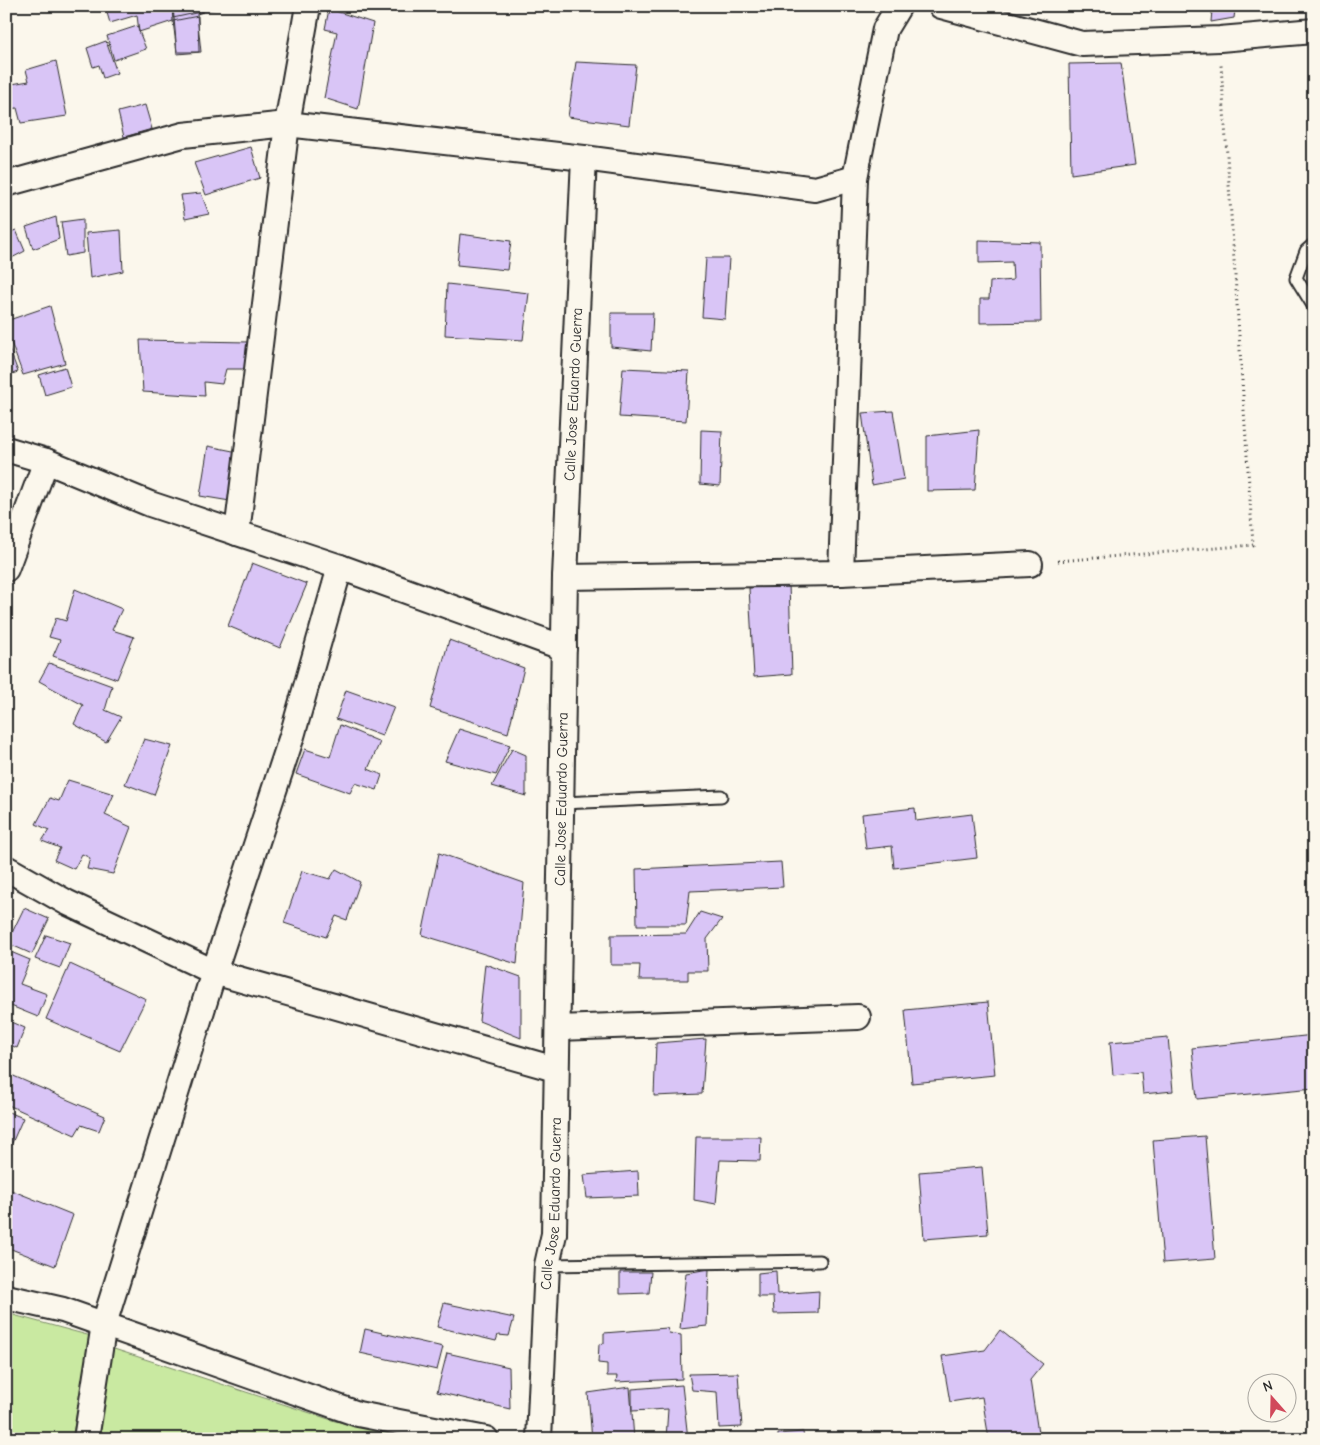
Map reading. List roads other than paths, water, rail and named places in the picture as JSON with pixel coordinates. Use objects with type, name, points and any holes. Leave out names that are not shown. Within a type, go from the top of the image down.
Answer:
[{"type":"street","points":[[237,533],[287,124],[308,6]]},
{"type":"street","points":[[841,573],[855,178],[884,28],[899,6]]},
{"type":"street","points":[[941,6],[1082,44],[1220,39],[1314,31]]},
{"type":"street","points":[[6,184],[183,135],[287,124],[584,158],[815,189],[855,178]]},
{"type":"street","name":"Calle Jose Eduardo Guerra","points":[[539,1439],[547,1265],[554,1234],[555,1069],[558,1028],[565,577],[584,158]]},
{"type":"street","points":[[6,449],[46,461],[150,504],[340,567],[564,648]]},
{"type":"street","points":[[6,569],[46,461]]},
{"type":"street","points":[[565,577],[841,573],[1030,564]]},
{"type":"street","points":[[86,1439],[104,1324],[214,972],[292,736],[340,567]]},
{"type":"street","points":[[6,868],[66,902],[214,972],[555,1069]]},
{"type":"street","points":[[558,1028],[858,1017]]},
{"type":"street","points":[[6,1297],[63,1310],[358,1414],[486,1439]]},
{"type":"lane","points":[[1314,244],[1306,251],[1296,278],[1314,307]]},
{"type":"lane","points":[[562,803],[721,796]]},
{"type":"lane","points":[[547,1265],[820,1260]]}]
